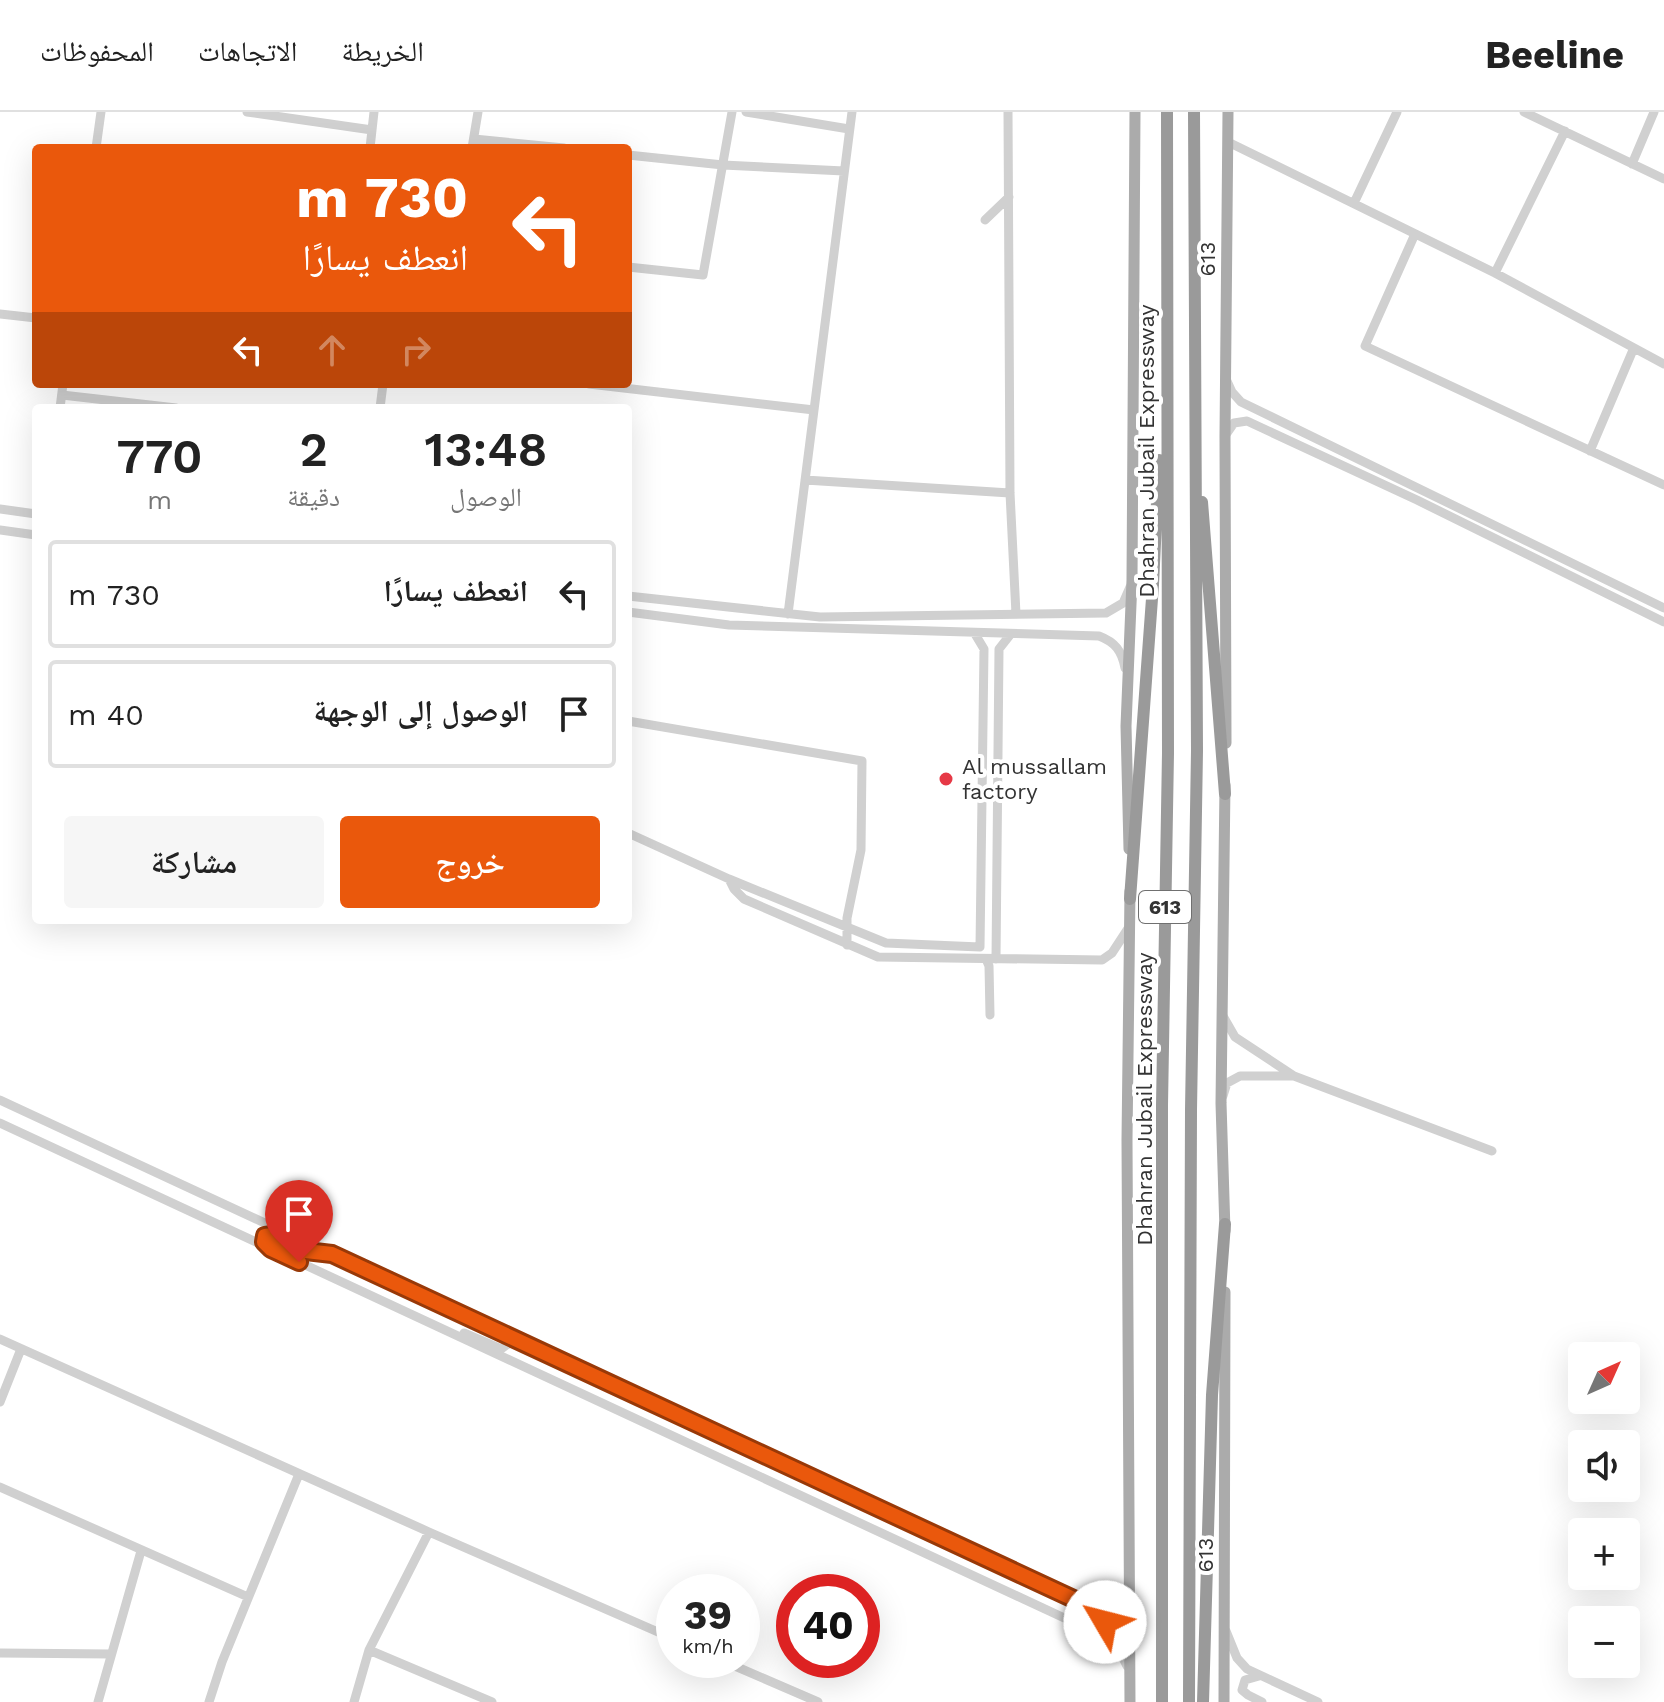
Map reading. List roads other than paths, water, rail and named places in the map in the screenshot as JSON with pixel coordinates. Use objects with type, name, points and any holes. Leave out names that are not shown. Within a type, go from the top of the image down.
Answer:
[{"type":"highway","name":"Dhahran Jubail Expressway","points":[[1162,1702],[1162,1105],[1168,753],[1167,112]]},
{"type":"highway","name":"613","points":[[1189,1702],[1191,1110],[1197,751],[1194,112]]},
{"type":"highway","points":[[1130,899],[1153,585],[1165,313]]},
{"type":"highway","points":[[1193,397],[1225,794]]},
{"type":"highway","points":[[1203,1702],[1212,1395],[1225,1224]]},
{"type":"main road","points":[[1130,1702],[1130,899],[1126,726],[1132,580],[1135,112]]},
{"type":"main road","name":"613","points":[[1224,1702],[1225,1224],[1221,1010],[1227,647],[1228,112]]},
{"type":"street","points":[[97,144],[101,112]]},
{"type":"street","points":[[247,112],[372,130]]},
{"type":"street","points":[[370,144],[374,112]]},
{"type":"street","points":[[473,143],[478,112]]},
{"type":"street","points":[[632,267],[703,275],[732,112]]},
{"type":"street","points":[[746,112],[849,129]]},
{"type":"street","points":[[788,614],[852,112]]},
{"type":"street","points":[[1008,112],[1010,493],[1016,614]]},
{"type":"street","points":[[1354,203],[1397,112]]},
{"type":"street","points":[[1524,112],[1664,179]]},
{"type":"street","points":[[1632,164],[1654,112]]},
{"type":"street","points":[[1495,273],[1565,131]]},
{"type":"street","points":[[1228,142],[1495,273],[1664,364]]},
{"type":"street","points":[[632,155],[723,165],[844,171]]},
{"type":"street","points":[[985,220],[1009,197]]},
{"type":"street","points":[[1415,234],[1365,346],[1664,485]]},
{"type":"street","points":[[0,314],[32,318]]},
{"type":"street","points":[[1590,451],[1633,350]]},
{"type":"street","points":[[1226,379],[1241,402],[1664,608]]},
{"type":"street","points":[[624,388],[814,410]]},
{"type":"street","points":[[62,390],[151,404]]},
{"type":"street","points":[[1225,436],[1234,423],[1247,421],[1417,500],[1664,622]]},
{"type":"street","points":[[805,480],[1010,493]]},
{"type":"street","points":[[0,509],[32,513]]},
{"type":"street","points":[[0,530],[32,534]]},
{"type":"street","points":[[632,596],[820,617],[1106,613],[1123,603],[1132,580]]},
{"type":"street","points":[[632,613],[729,625],[1099,636],[1118,647],[1128,682]]},
{"type":"street","points":[[975,634],[984,649],[980,947],[989,966],[990,1015]]},
{"type":"street","points":[[987,959],[998,743],[999,649],[1010,635]]},
{"type":"street","points":[[632,722],[862,761],[861,850],[846,927],[847,945]]},
{"type":"street","points":[[983,722],[998,743]]},
{"type":"street","points":[[632,835],[729,879],[886,943],[980,947]]},
{"type":"street","points":[[729,879],[744,899],[878,957],[1102,960],[1112,953],[1129,927]]},
{"type":"street","points":[[1221,1010],[1224,1021],[1235,1037],[1294,1076],[1492,1151]]},
{"type":"street","points":[[1221,1103],[1227,1083],[1240,1076],[1294,1076]]},
{"type":"street","points":[[0,1100],[1093,1608],[1102,1611],[1117,1609],[1126,1601],[1130,1588]]},
{"type":"street","points":[[0,1123],[1090,1630],[1118,1648],[1125,1658],[1130,1678]]},
{"type":"street","points":[[271,1249],[263,1240],[269,1234],[306,1251],[332,1254]]},
{"type":"street","points":[[437,1326],[474,1336],[501,1349],[507,1347],[508,1341],[503,1333]]},
{"type":"street","points":[[0,1339],[656,1631]]},
{"type":"street","points":[[0,1402],[21,1349]]},
{"type":"street","points":[[209,1702],[222,1662],[299,1474]]},
{"type":"street","points":[[0,1487],[248,1597]]},
{"type":"street","points":[[354,1702],[369,1650],[429,1532]]},
{"type":"street","points":[[98,1702],[141,1551]]},
{"type":"street","points":[[1090,1630],[1099,1629],[1105,1622],[1093,1608]]},
{"type":"street","points":[[1226,1631],[1241,1664],[1259,1676],[1318,1702]]},
{"type":"street","points":[[369,1650],[485,1701]]},
{"type":"street","points":[[0,1653],[111,1654]]},
{"type":"street","points":[[1259,1676],[1245,1680],[1242,1690],[1262,1702]]},
{"type":"street","points":[[760,1677],[818,1702]]},
{"type":"place","name":"Al mussallam factory","points":[[946,779]]}]
